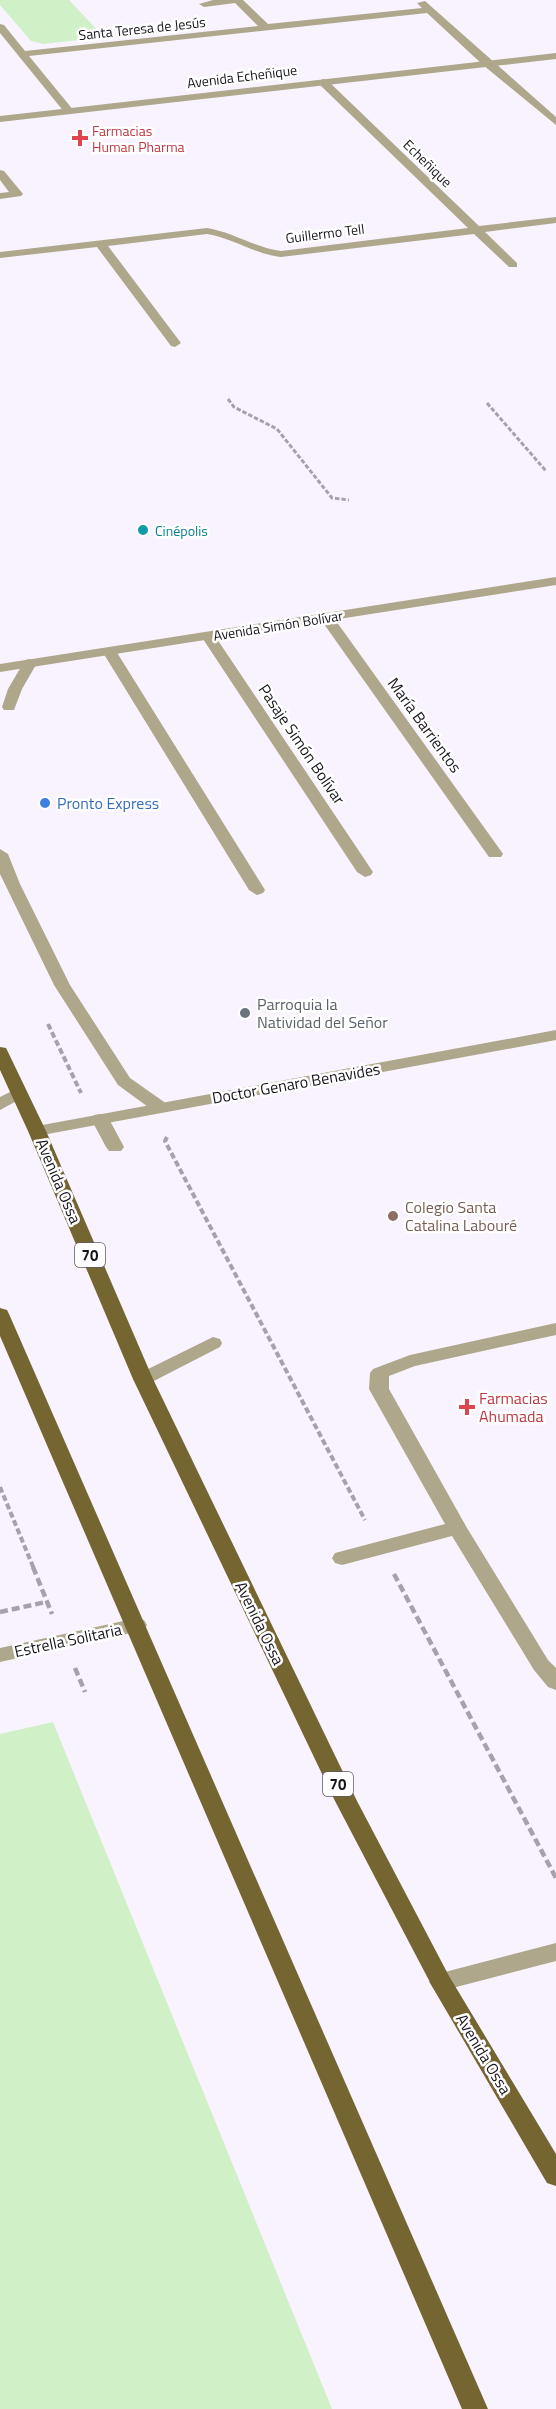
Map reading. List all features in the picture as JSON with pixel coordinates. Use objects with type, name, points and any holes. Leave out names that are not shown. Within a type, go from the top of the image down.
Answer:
[{"type":"main road","name":"Avenida Ossa","points":[[0,1052],[37,1131],[143,1379],[346,1801],[441,1982],[556,2176]]},
{"type":"main road","points":[[0,1314],[475,2409]]},
{"type":"street","name":"Santa Teresa de Jesús","points":[[204,4],[238,0],[266,28]]},
{"type":"street","points":[[419,0],[487,63],[556,122]]},
{"type":"street","name":"Santa Teresa de Jesús","points":[[22,54],[430,10]]},
{"type":"street","points":[[0,27],[69,111]]},
{"type":"street","name":"Avenida Echeñique","points":[[0,119],[556,56]]},
{"type":"street","name":"Echeñique","points":[[323,82],[513,265]]},
{"type":"street","points":[[0,172],[17,194],[0,196]]},
{"type":"street","name":"Guillermo Tell","points":[[0,255],[207,231],[221,232],[257,251],[281,254],[556,220]]},
{"type":"street","points":[[101,244],[175,343]]},
{"type":"street","name":"Avenida Simón Bolívar","points":[[0,668],[556,581]]},
{"type":"street","name":"María Barrientos","points":[[326,617],[495,854]]},
{"type":"street","name":"Pasaje Simón Bolívar","points":[[208,636],[365,872]]},
{"type":"street","points":[[109,651],[257,890]]},
{"type":"street","points":[[6,708],[30,663]]},
{"type":"street","points":[[0,854],[12,884],[62,985],[124,1081],[161,1108]]},
{"type":"street","name":"Doctor Genaro Benavides","points":[[37,1131],[556,1035]]},
{"type":"street","points":[[0,1105],[18,1093]]},
{"type":"street","points":[[100,1119],[115,1147]]},
{"type":"street","points":[[556,1329],[410,1361],[380,1373],[379,1389],[457,1528],[542,1665],[556,1682]]},
{"type":"street","points":[[143,1379],[213,1343]]},
{"type":"street","points":[[342,1558],[457,1528]]},
{"type":"street","name":"Estrella Solitaria","points":[[0,1655],[136,1625]]},
{"type":"street","points":[[441,1982],[556,1952]]},
{"type":"path","points":[[228,399],[234,407],[277,429],[332,498],[349,500]]},
{"type":"path","points":[[487,403],[546,471]]},
{"type":"path","points":[[169,1135],[165,1140],[556,1878]]},
{"type":"path","points":[[0,1487],[46,1602],[86,1692]]},
{"type":"path","points":[[0,1612],[46,1602]]},
{"type":"green space","points":[[0,0],[69,0],[104,37],[44,44],[31,41],[0,5]]},
{"type":"green space","points":[[53,1722],[332,2409],[0,2409],[0,1734]]},
{"type":"place","name":"Farmacias Human Pharma","points":[[80,138]]},
{"type":"place","name":"Cinépolis","points":[[143,530]]},
{"type":"place","name":"Pronto Express","points":[[45,803]]},
{"type":"place","name":"Parroquia la Natividad del Señor","points":[[245,1013]]},
{"type":"place","name":"Colegio Santa Catalina Labouré","points":[[393,1216]]},
{"type":"place","name":"Farmacias Ahumada","points":[[467,1407]]}]
